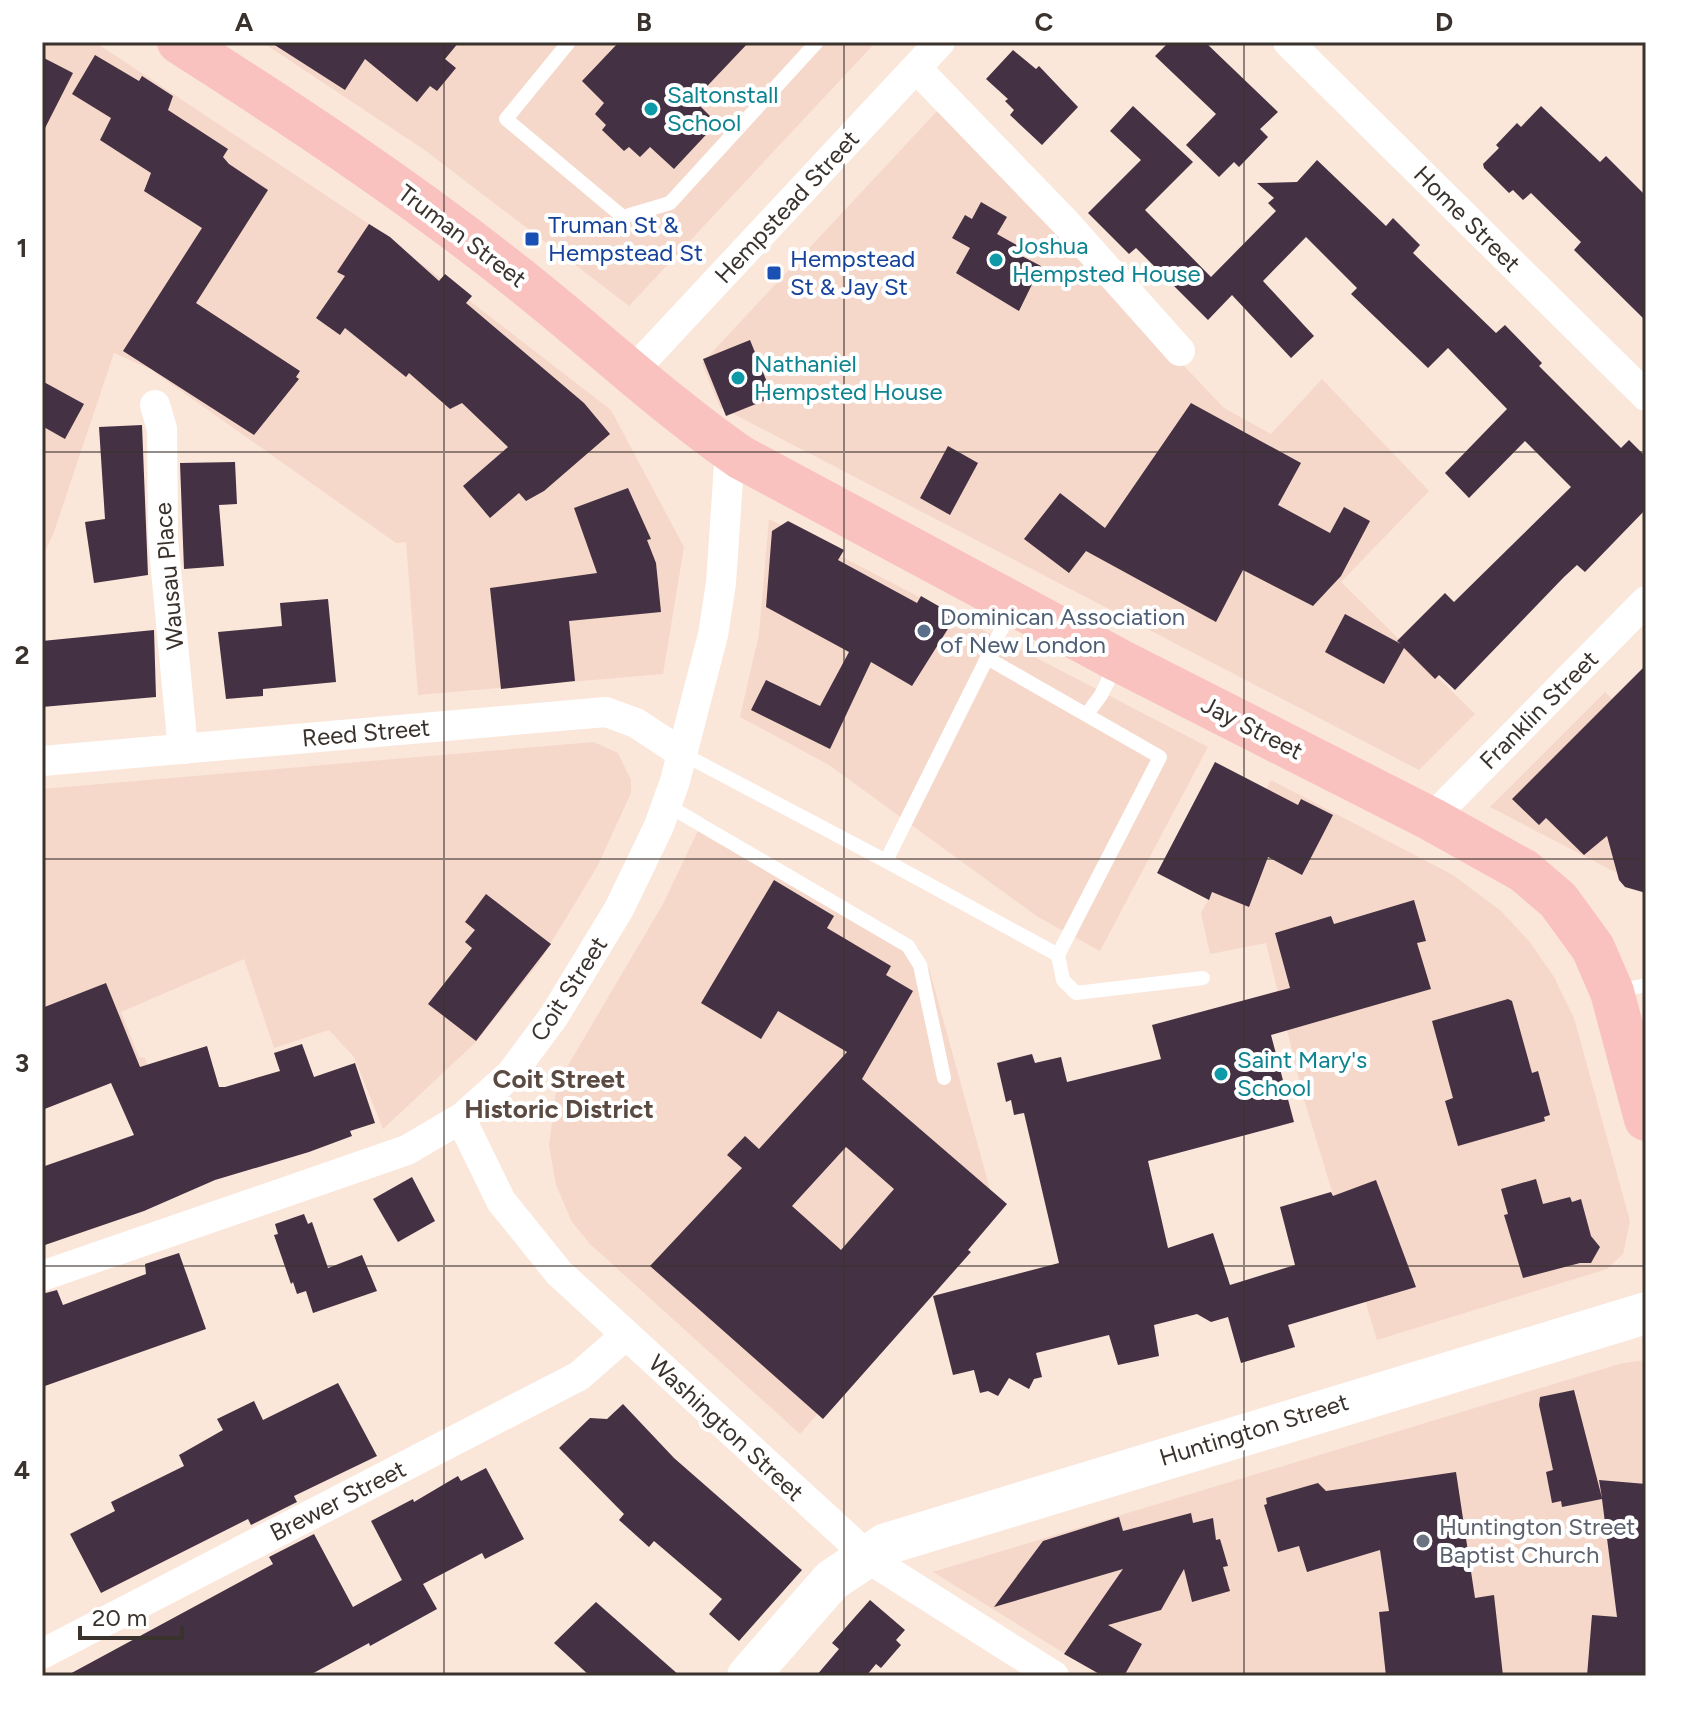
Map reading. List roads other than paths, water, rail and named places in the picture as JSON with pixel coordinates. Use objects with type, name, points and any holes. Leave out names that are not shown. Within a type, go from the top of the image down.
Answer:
[{"type":"main road","name":"Truman Street","points":[[179,42],[405,192],[520,279],[730,450]]},
{"type":"main road","name":"Jay Street","points":[[730,450],[779,480],[1118,660],[1431,819],[1524,871],[1550,892],[1629,988],[1646,1119]]},
{"type":"main road","name":"Huntington Street","points":[[748,1676],[832,1580],[864,1555],[906,1536],[1646,1313]]},
{"type":"street","name":"Hempstead Street","points":[[632,372],[940,42]]},
{"type":"street","name":"Home Street","points":[[1288,42],[1646,396]]},
{"type":"street","points":[[917,69],[1075,234],[1180,351]]},
{"type":"street","name":"Wausau Place","points":[[155,405],[162,429],[163,539],[183,749]]},
{"type":"street","name":"Coit Street","points":[[42,1276],[386,1157],[436,1135],[461,1119],[511,1074],[554,1016],[619,909],[667,805],[680,752],[703,685],[713,635],[730,450]]},
{"type":"street","name":"Franklin Street","points":[[1431,819],[1646,601]]},
{"type":"street","name":"Reed Street","points":[[42,761],[606,712],[636,723],[680,752]]},
{"type":"street","name":"Washington Street","points":[[461,1119],[478,1161],[528,1238],[559,1273],[864,1555],[1054,1676]]},
{"type":"street","name":"Brewer Street","points":[[42,1654],[579,1376],[626,1335]]},
{"type":"lane","points":[[569,42],[506,119],[623,217],[670,203],[817,42]]},
{"type":"lane","points":[[886,861],[1015,603]]},
{"type":"lane","points":[[987,658],[1160,757],[1058,955],[1063,980],[1076,993],[1203,978]]},
{"type":"lane","points":[[1087,714],[1101,695],[1118,660]]},
{"type":"lane","points":[[680,752],[1058,955]]},
{"type":"lane","points":[[667,805],[908,946],[920,965],[944,1078]]},
{"type":"place","name":"Saltonstall School","points":[[651,109]]},
{"type":"place","name":"Truman St & Hempstead St","points":[[532,239]]},
{"type":"place","name":"Joshua Hempsted House","points":[[996,260]]},
{"type":"place","name":"Hempstead St & Jay St","points":[[774,273]]},
{"type":"place","name":"Nathaniel Hempsted House","points":[[738,378]]},
{"type":"place","name":"Dominican Association of New London","points":[[924,631]]},
{"type":"place","name":"Saint Mary's School","points":[[1221,1074]]},
{"type":"place","name":"Huntington Street Baptist Church","points":[[1423,1541]]},
{"type":"district","name":"Coit Street Historic District","points":[[559,1094]]}]
